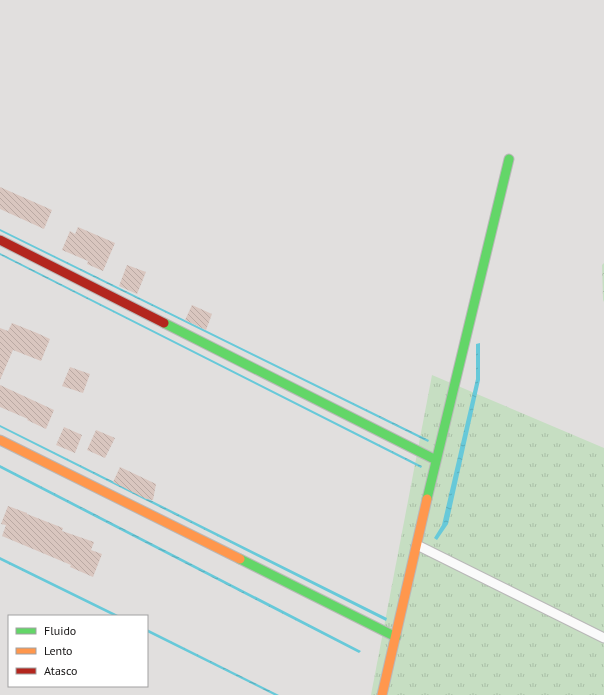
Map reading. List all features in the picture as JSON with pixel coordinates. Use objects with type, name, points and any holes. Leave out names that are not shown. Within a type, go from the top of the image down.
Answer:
[{"type":"street","points":[[382,695],[436,460],[509,159]]},
{"type":"street","points":[[0,240],[436,460]]},
{"type":"street","points":[[0,440],[396,637]]},
{"type":"lane","points":[[417,545],[604,638]]},
{"type":"green space","points":[[604,263],[604,302],[602,265]]},
{"type":"green space","points":[[432,375],[604,448],[604,695],[371,695]]},
{"type":"water","points":[[0,229],[429,440],[428,442],[0,231]]},
{"type":"water","points":[[0,253],[422,466],[421,468],[0,255]]},
{"type":"water","points":[[480,343],[480,380],[448,524],[437,540],[434,538],[442,525],[476,379],[476,344]]},
{"type":"water","points":[[0,425],[387,618],[386,621],[0,427]]},
{"type":"water","points":[[0,465],[361,651],[359,653],[0,468]]},
{"type":"water","points":[[0,557],[118,615],[112,615],[0,560]]},
{"type":"water","points":[[148,630],[279,695],[274,695],[148,632]]},
{"type":"building","points":[[0,187],[52,210],[44,229],[0,209]]},
{"type":"building","points":[[78,227],[115,243],[103,271],[87,264],[88,261],[62,250],[70,231],[75,234]]},
{"type":"building","points":[[127,265],[146,272],[137,294],[119,286]]},
{"type":"building","points":[[192,305],[212,314],[206,330],[185,320]]},
{"type":"building","points":[[12,323],[50,339],[41,361],[13,350],[0,380],[0,328],[8,331]]},
{"type":"building","points":[[70,367],[90,374],[83,393],[62,386]]},
{"type":"building","points":[[0,385],[54,410],[46,429],[27,420],[28,419],[0,407]]},
{"type":"building","points":[[64,427],[82,435],[75,453],[56,445]]},
{"type":"building","points":[[96,430],[115,438],[105,458],[87,450]]},
{"type":"building","points":[[120,467],[156,484],[153,500],[146,499],[113,482]]},
{"type":"building","points":[[8,506],[63,528],[62,531],[94,542],[91,550],[102,554],[93,577],[70,567],[71,565],[2,536],[6,525],[1,524]]},
{"type":"traffic: fast","points":[[427,499],[509,159]]},
{"type":"traffic: fast","points":[[164,323],[436,460]]},
{"type":"traffic: fast","points":[[240,559],[396,637]]},
{"type":"traffic: slow","points":[[0,440],[240,559]]},
{"type":"traffic: slow","points":[[382,695],[427,499]]},
{"type":"traffic: jam","points":[[0,240],[164,323]]}]
